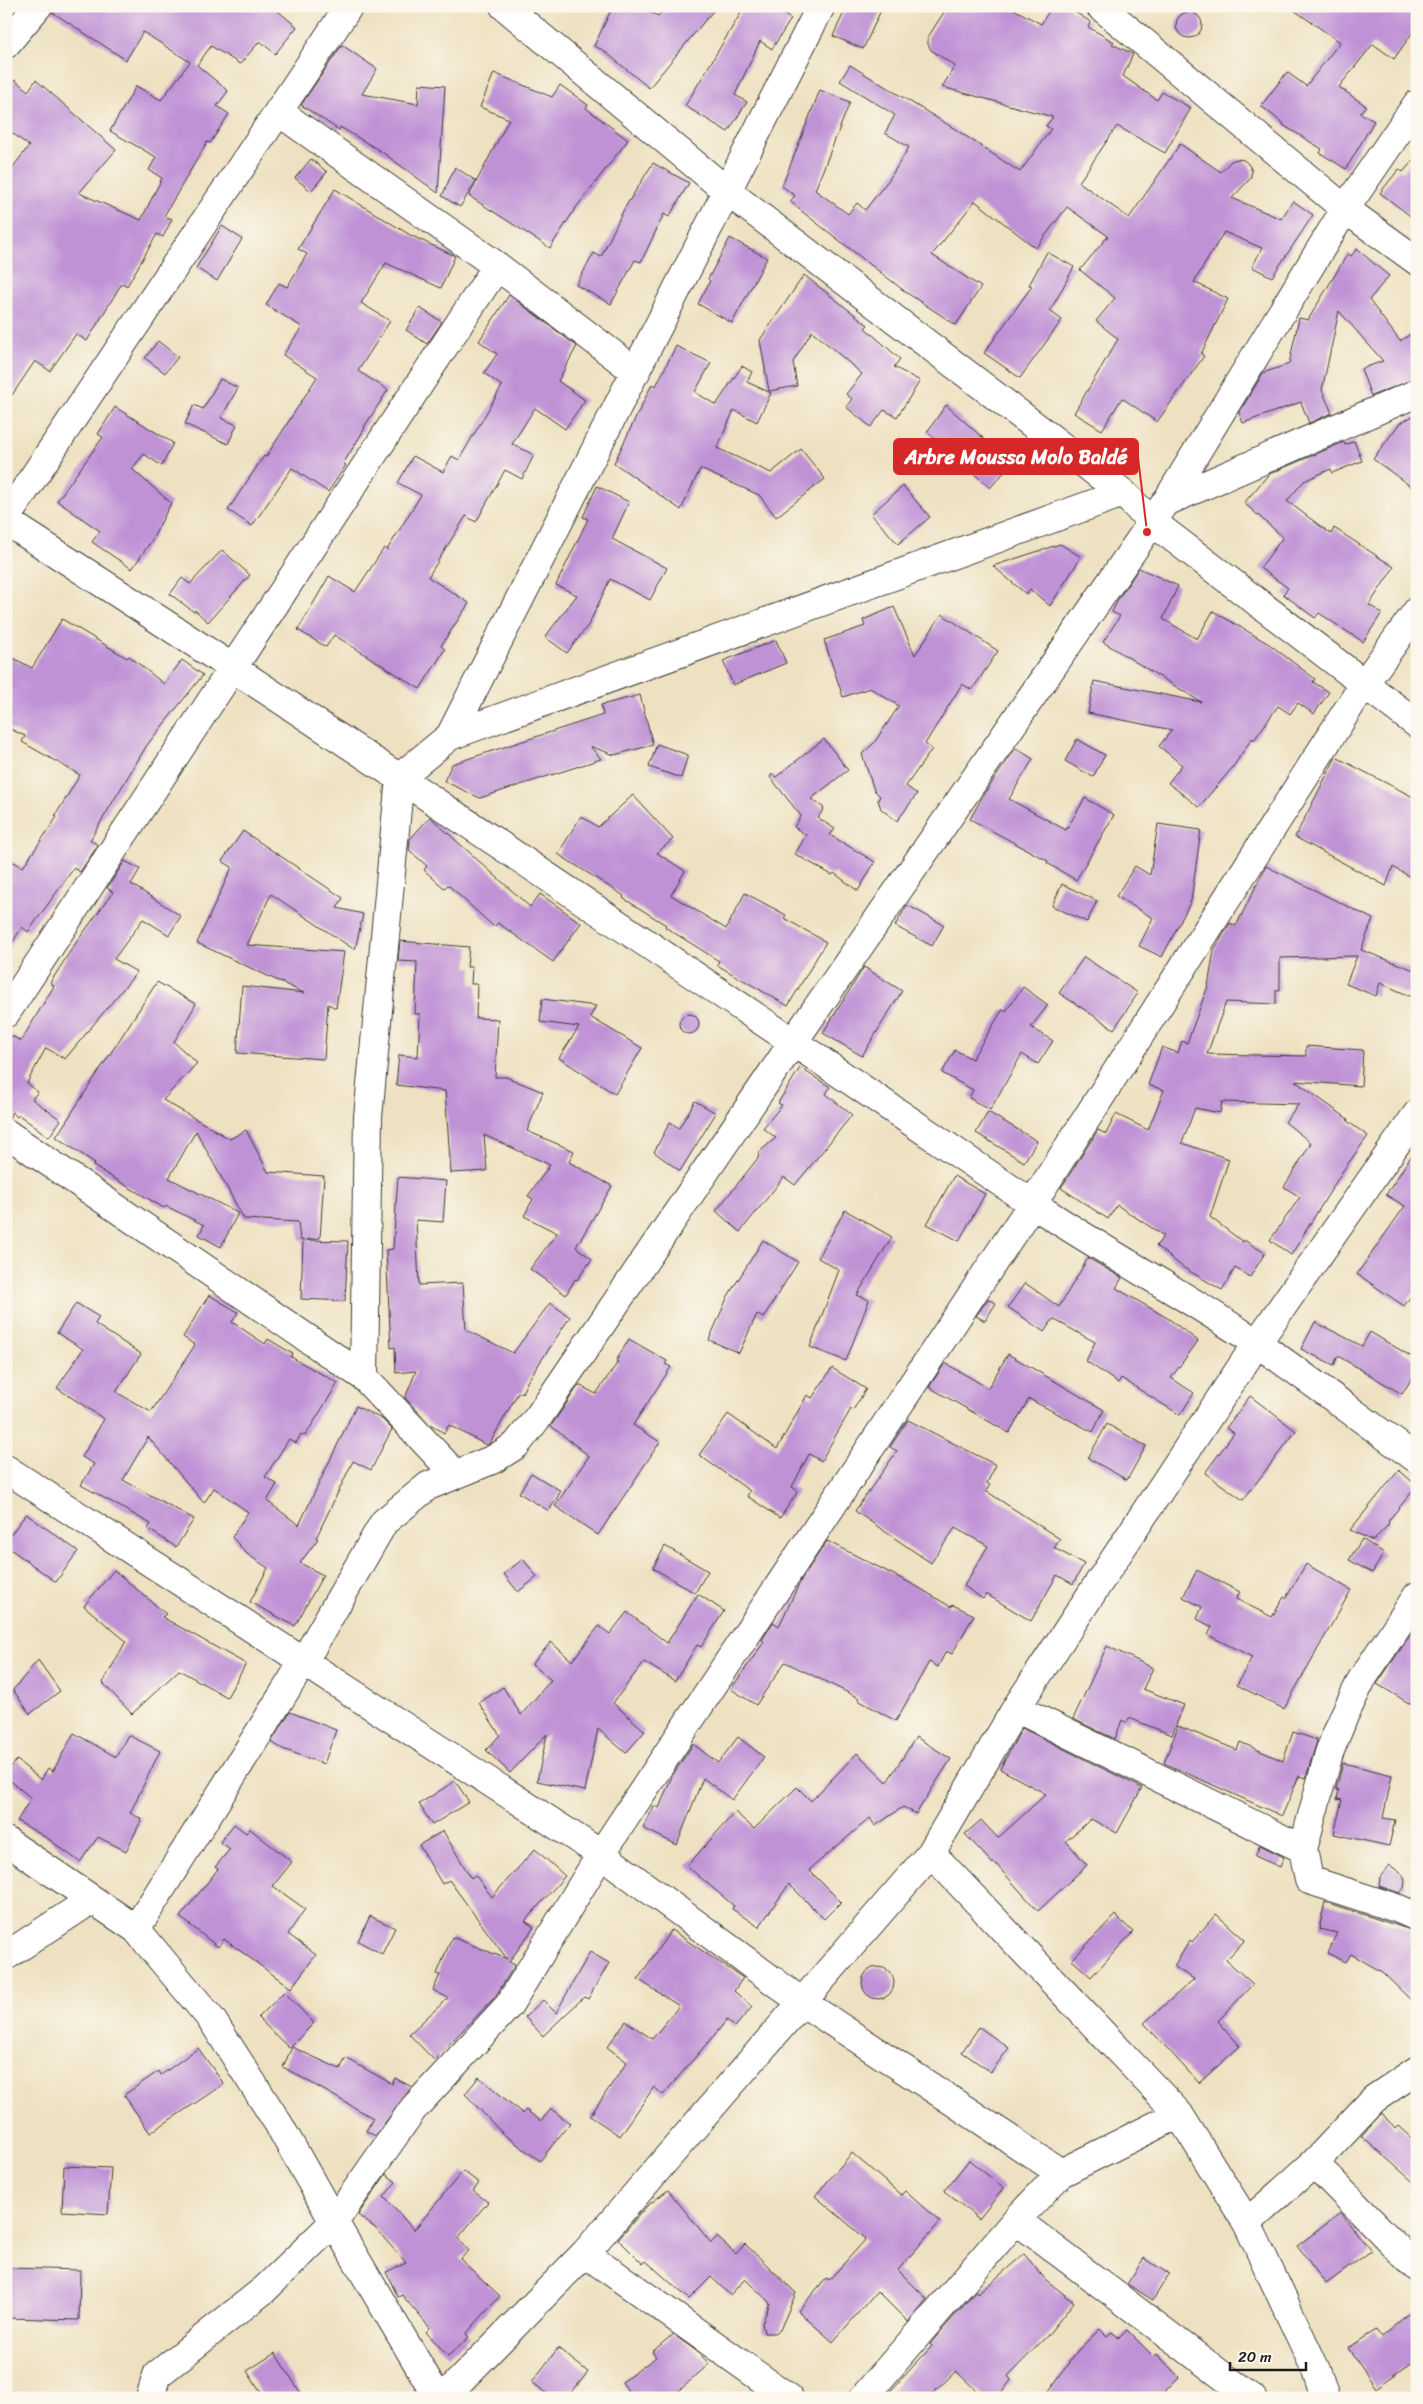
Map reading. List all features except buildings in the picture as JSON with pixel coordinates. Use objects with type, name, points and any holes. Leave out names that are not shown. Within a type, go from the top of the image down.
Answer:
[{"type":"street","points":[[6,44],[38,6]]},
{"type":"street","points":[[349,6],[6,520],[400,777],[794,1041],[1032,1204],[1257,1343],[1417,1460]]},
{"type":"street","points":[[504,6],[728,192],[1123,494],[1159,512],[1364,684],[1417,724]]},
{"type":"street","points":[[450,736],[821,6]]},
{"type":"street","points":[[1100,6],[1345,209],[1417,261]]},
{"type":"street","points":[[136,1929],[304,1661],[384,1522],[428,1486],[494,1459],[516,1445],[539,1416],[794,1041],[1159,512],[1345,209],[1417,104]]},
{"type":"street","points":[[279,112],[496,266],[636,372]]},
{"type":"street","points":[[6,1013],[235,668],[496,266]]},
{"type":"street","points":[[1159,512],[1417,393]]},
{"type":"street","points":[[364,1377],[368,1117],[400,777],[450,736],[1123,494]]},
{"type":"street","points":[[150,2398],[157,2375],[265,2289],[334,2222],[413,2109],[508,2004],[602,1854],[1032,1204],[1364,684],[1417,611]]},
{"type":"street","points":[[443,2398],[585,2253],[931,1853],[1016,1708],[1257,1343],[1417,1114]]},
{"type":"street","points":[[6,1133],[364,1377],[454,1474]]},
{"type":"street","points":[[6,1469],[602,1854],[802,2002],[1061,2173]]},
{"type":"street","points":[[1417,1596],[1362,1679],[1344,1716],[1329,1753],[1303,1849],[1309,1880],[1399,1909],[1417,1917]]},
{"type":"street","points":[[1016,1708],[1303,1849]]},
{"type":"street","points":[[6,1841],[136,1929],[212,2020],[278,2123],[438,2398]]},
{"type":"street","points":[[931,1853],[1179,2114],[1247,2223],[1316,2370],[1325,2398]]},
{"type":"street","points":[[6,1956],[91,1900]]},
{"type":"street","points":[[1247,2223],[1314,2163],[1374,2099],[1417,2070]]},
{"type":"street","points":[[863,2398],[1016,2220],[1061,2173],[1179,2114]]},
{"type":"street","points":[[1314,2163],[1417,2268]]},
{"type":"street","points":[[1016,2220],[1252,2398]]},
{"type":"street","points":[[585,2253],[789,2398]]},
{"type":"place","name":"Arbre Moussa Molo Baldé","points":[[1147,532]]}]
